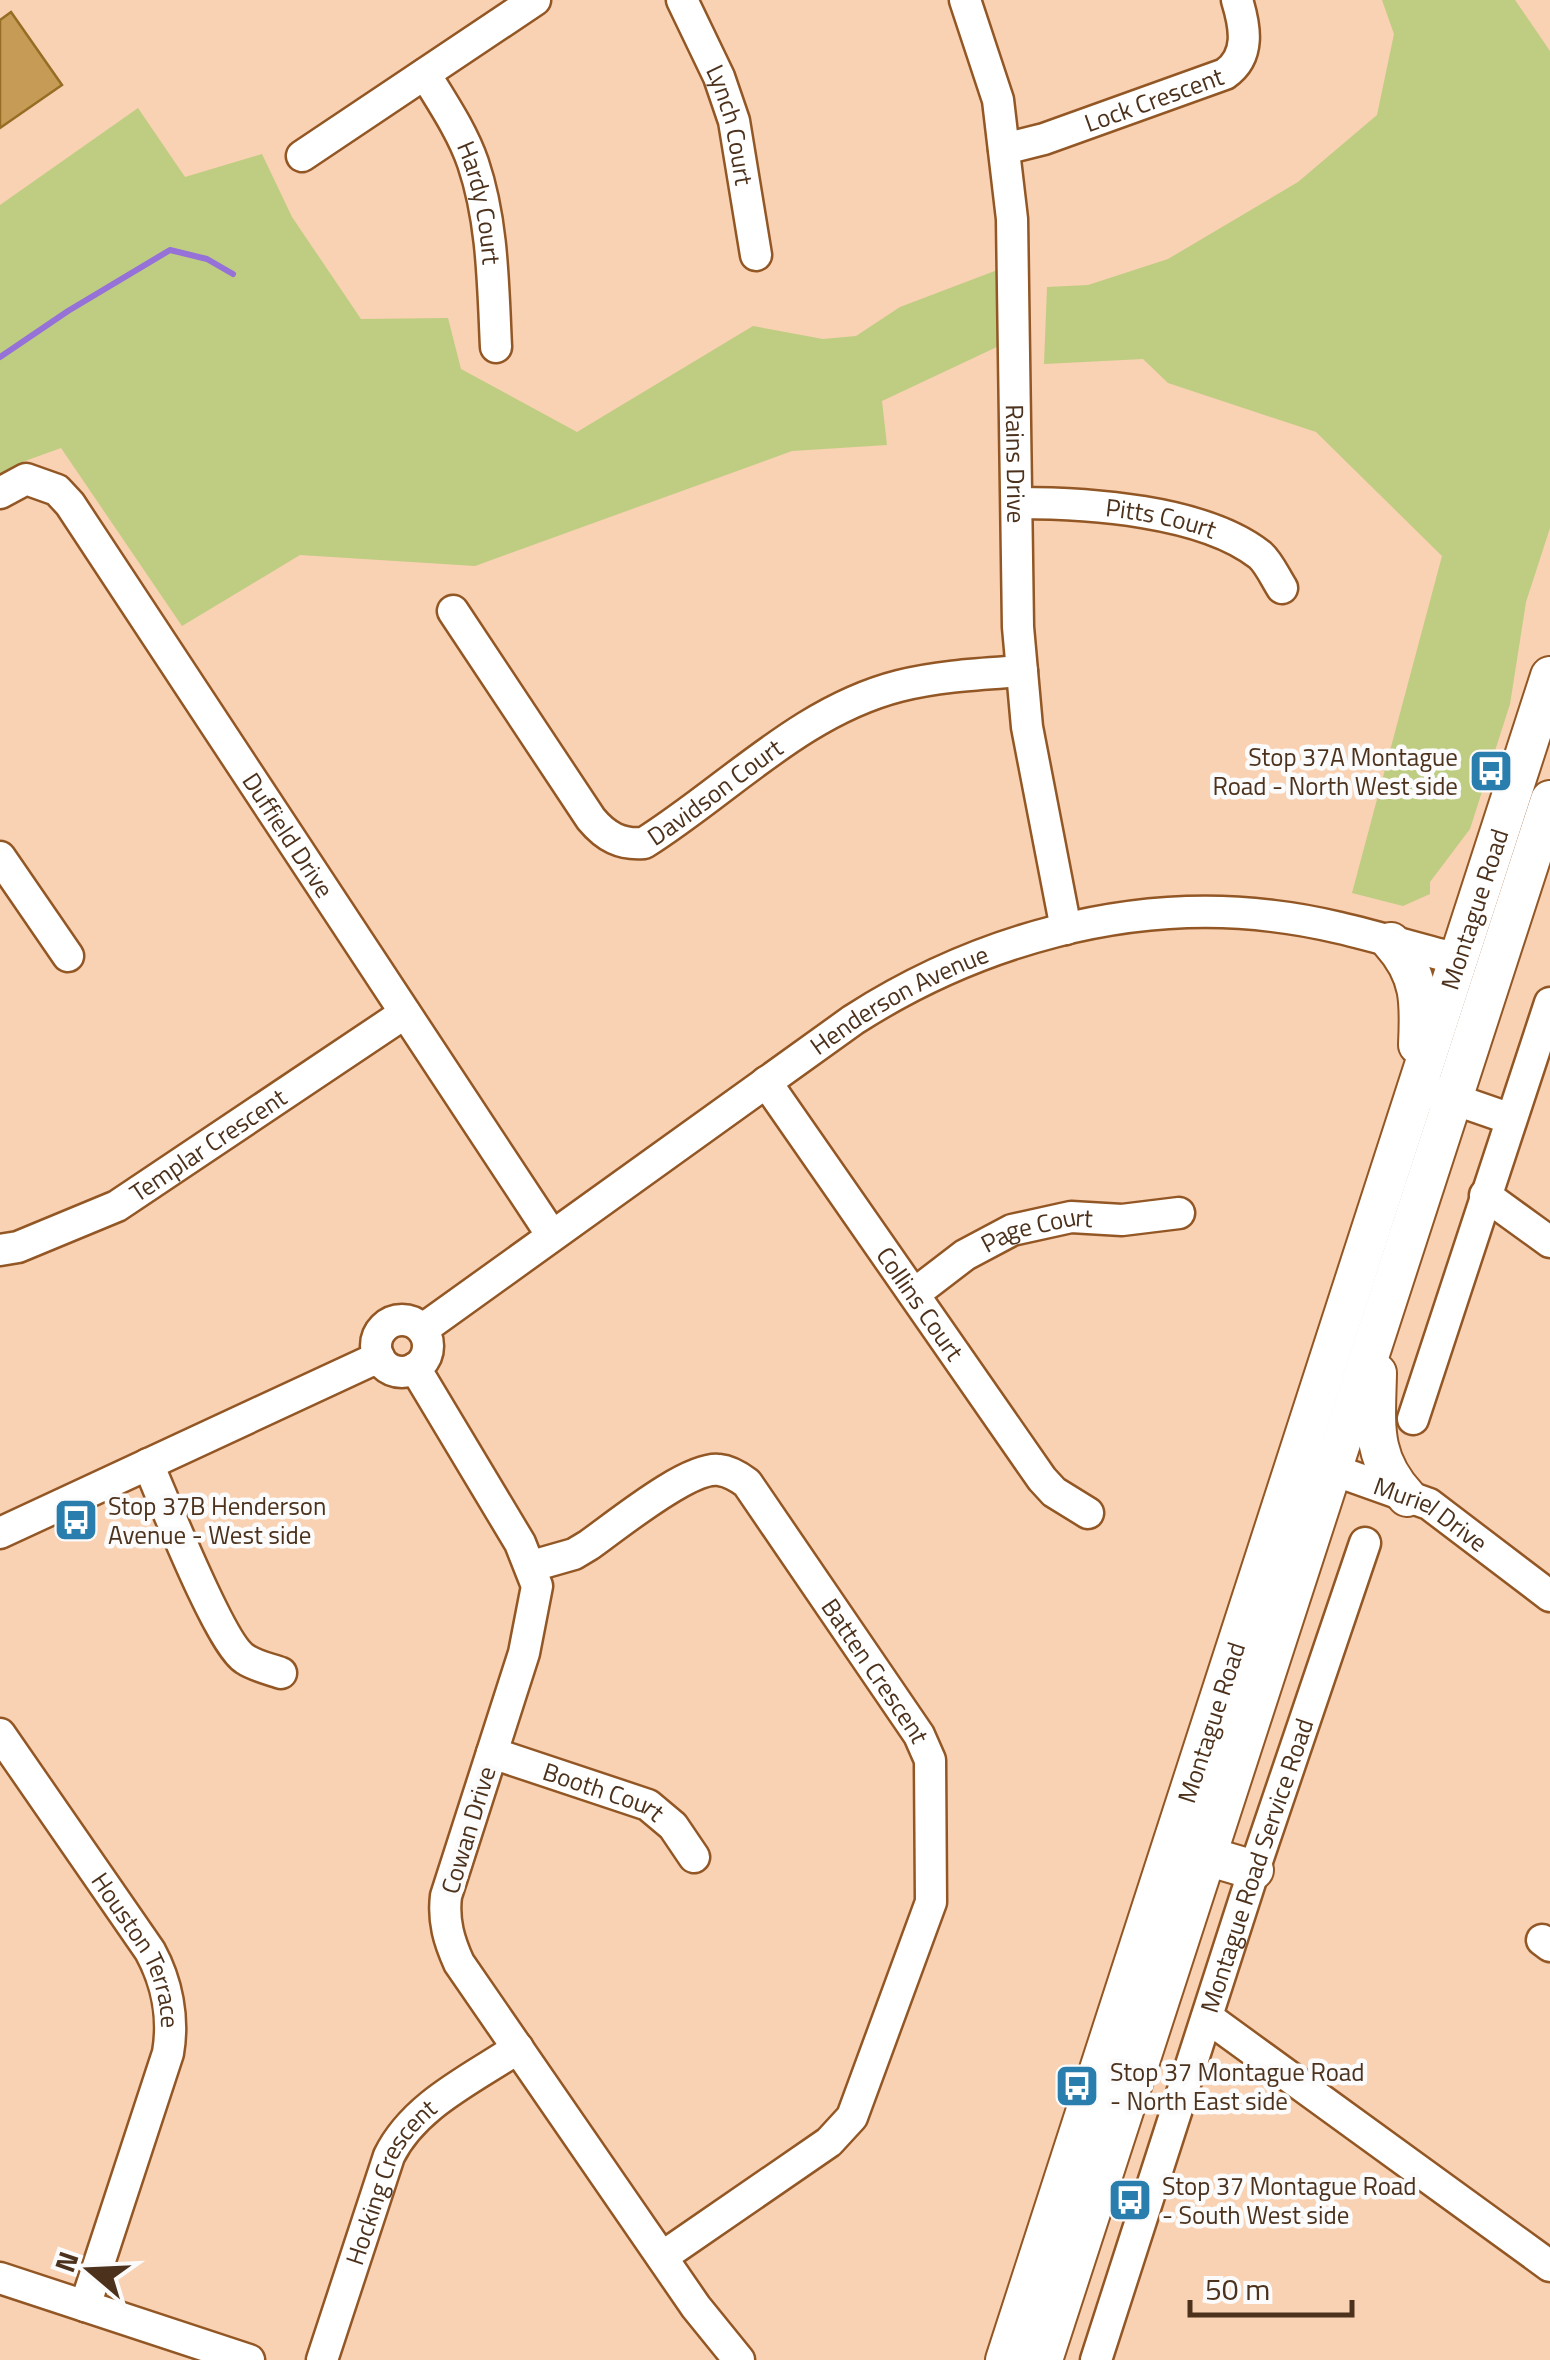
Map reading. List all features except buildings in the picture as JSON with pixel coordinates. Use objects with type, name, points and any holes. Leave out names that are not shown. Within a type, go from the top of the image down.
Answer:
[{"type":"main road","name":"Montague Road","points":[[1043,2360],[1297,1458],[1550,676]]},
{"type":"main road","name":"Montague Road","points":[[1005,2360],[1189,1851],[1334,1470],[1550,800]]},
{"type":"main road","points":[[1391,942],[1405,958],[1420,996],[1417,1088]]},
{"type":"main road","points":[[1458,959],[1495,968]]},
{"type":"main road","points":[[1379,1326],[1375,1436],[1387,1475],[1408,1496]]},
{"type":"main road","points":[[1189,1851],[1254,1870]]},
{"type":"street","points":[[302,156],[535,0]]},
{"type":"street","name":"Lynch Court","points":[[682,0],[719,78],[734,121],[756,255]]},
{"type":"street","name":"Rains Drive","points":[[965,0],[998,100],[1012,219],[1018,627],[1028,727],[1066,929]]},
{"type":"street","name":"Lock Crescent","points":[[1004,149],[1044,140],[1226,74],[1234,68],[1244,44],[1245,27],[1237,0]]},
{"type":"street","name":"Hardy Court","points":[[425,74],[459,130],[485,204],[496,347]]},
{"type":"street","name":"Duffield Drive","points":[[0,493],[26,479],[57,490],[70,504],[551,1234]]},
{"type":"street","name":"Pitts Court","points":[[1017,503],[1097,505],[1198,526],[1242,544],[1263,558],[1282,588]]},
{"type":"street","name":"Davidson Court","points":[[453,611],[591,820],[616,841],[631,844],[644,843],[655,836],[793,734],[858,701],[898,686],[1022,671]]},
{"type":"street","points":[[0,856],[68,956]]},
{"type":"street","name":"Henderson Avenue","points":[[422,1329],[853,1020],[918,980],[998,948],[1066,929],[1180,913],[1227,912],[1309,922],[1458,959]]},
{"type":"street","points":[[1413,1420],[1550,1004]]},
{"type":"street","name":"Templar Crescent","points":[[0,1250],[18,1247],[117,1206],[405,1014]]},
{"type":"street","name":"Collins Court","points":[[766,1082],[1042,1479],[1054,1492],[1088,1513]]},
{"type":"street","points":[[1417,1088],[1511,1119]]},
{"type":"street","points":[[1485,1195],[1550,1242]]},
{"type":"street","name":"Page Court","points":[[914,1294],[965,1255],[1012,1230],[1072,1217],[1122,1220],[1179,1213]]},
{"type":"street","points":[[410,1321],[422,1329],[427,1354],[415,1368],[394,1370],[379,1357],[378,1337],[391,1322],[410,1321]]},
{"type":"street","points":[[0,1533],[379,1357]]},
{"type":"street","points":[[415,1368],[532,1566]]},
{"type":"street","name":"Muriel Drive","points":[[1297,1458],[1429,1504],[1550,1596]]},
{"type":"street","points":[[148,1464],[204,1592],[233,1646],[243,1659],[281,1674]]},
{"type":"street","name":"Batten Crescent","points":[[532,1566],[574,1554],[694,1473],[721,1470],[736,1474],[748,1484],[919,1735],[930,1760],[931,1902],[852,2118],[829,2142],[662,2257]]},
{"type":"street","name":"Montague Road Service Road","points":[[1096,2360],[1254,1870],[1366,1543]]},
{"type":"street","name":"Cowan Drive","points":[[532,1566],[537,1586],[535,1606],[444,1912],[450,1944],[459,1963],[662,2257],[739,2360]]},
{"type":"street","name":"Houston Terrace","points":[[0,1734],[150,1951],[167,1996],[168,2053],[85,2306]]},
{"type":"street","name":"Booth Court","points":[[492,1753],[648,1805],[673,1826],[694,1858]]},
{"type":"street","points":[[1207,2017],[1548,2260]]},
{"type":"street","name":"Hocking Crescent","points":[[322,2360],[398,2137],[420,2113],[518,2048]]},
{"type":"street","points":[[0,2278],[249,2360]]},
{"type":"green space","points":[[1382,0],[1515,0],[1550,51],[1550,528],[1526,602],[1510,704],[1470,829],[1430,882],[1430,894],[1403,906],[1352,893],[1442,556],[1316,432],[1168,383],[1143,359],[1044,364],[1047,287],[1088,285],[1168,259],[1298,182],[1377,115],[1394,34]]},
{"type":"green space","points":[[138,108],[185,177],[262,154],[292,217],[361,319],[448,318],[461,369],[577,432],[753,326],[823,339],[856,336],[900,307],[1000,269],[1001,345],[882,401],[887,445],[792,451],[475,566],[300,555],[182,626],[61,448],[25,461],[0,478],[0,205]]},
{"type":"waterway","points":[[0,357],[170,250],[207,259],[233,274]]},
{"type":"place","name":"Stop 37A Montague Road - North West side","points":[[1491,771]]},
{"type":"place","name":"Stop 37B Henderson Avenue - West side","points":[[76,1520]]},
{"type":"place","name":"Stop 37 Montague Road - North East side","points":[[1077,2086]]},
{"type":"place","name":"Stop 37 Montague Road - South West side","points":[[1130,2200]]}]
